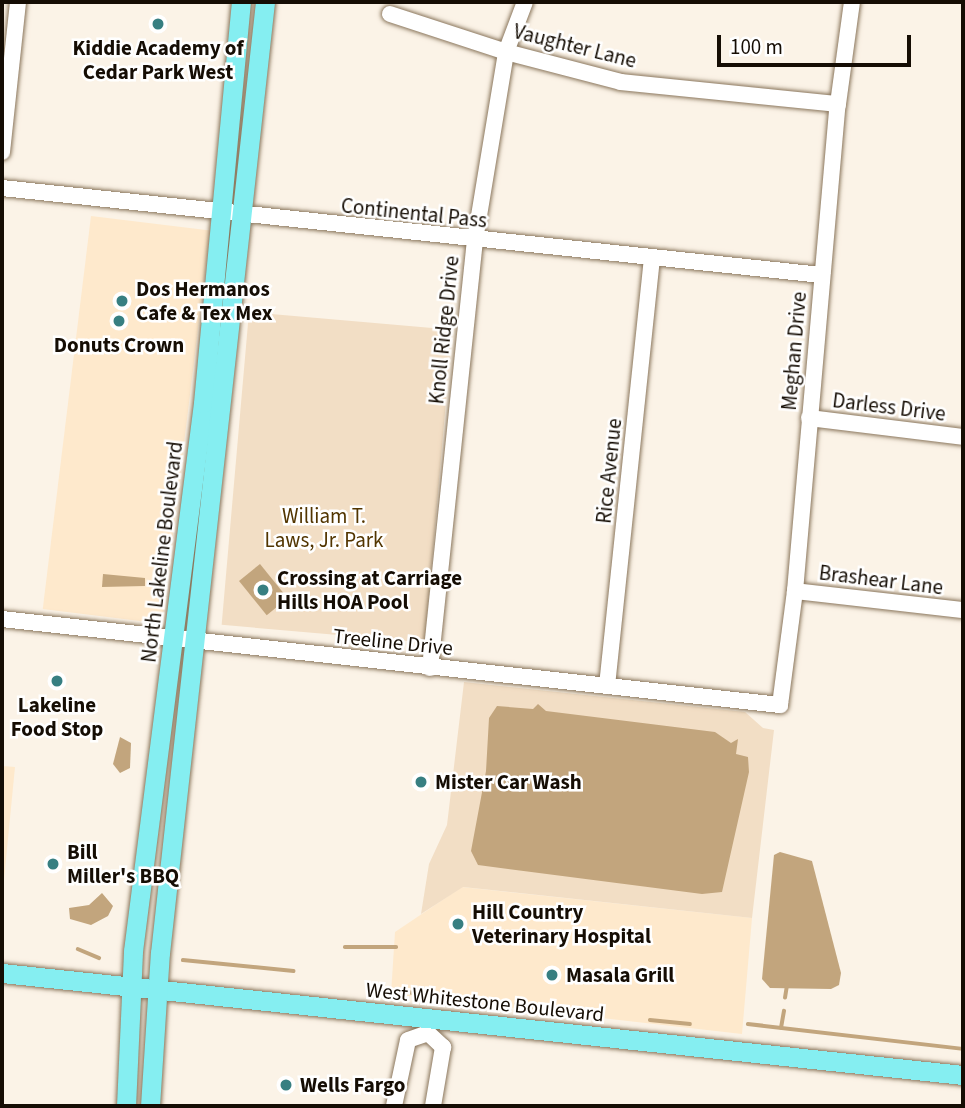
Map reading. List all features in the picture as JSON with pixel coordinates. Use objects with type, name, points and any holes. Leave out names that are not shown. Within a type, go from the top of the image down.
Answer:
[{"type":"main road","name":"North Lakeline Boulevard","points":[[126,1106],[132,988],[203,403],[241,2]]},
{"type":"main road","name":"North Lakeline Boulevard","points":[[150,1106],[158,990],[265,2]]},
{"type":"main road","name":"West Whitestone Boulevard","points":[[2,972],[429,1027],[963,1075]]},
{"type":"street","points":[[2,152],[18,2]]},
{"type":"street","name":"Knoll Ridge Drive","points":[[430,668],[475,240],[506,52],[525,2]]},
{"type":"street","name":"Meghan Drive","points":[[780,705],[794,591],[838,104],[852,2]]},
{"type":"street","name":"Vaughter Lane","points":[[390,14],[506,52],[621,82],[838,104]]},
{"type":"street","name":"Continental Pass","points":[[2,188],[652,260],[822,275]]},
{"type":"street","name":"Rice Avenue","points":[[607,686],[652,260]]},
{"type":"street","name":"Darless Drive","points":[[809,418],[963,437]]},
{"type":"street","name":"Brashear Lane","points":[[794,591],[963,610]]},
{"type":"street","name":"Treeline Drive","points":[[2,619],[780,705]]},
{"type":"street","points":[[394,1106],[408,1040],[429,1027],[443,1046],[433,1106]]},
{"type":"shaded area","points":[[91,216],[210,231],[162,624],[43,609]]},
{"type":"shaded area","name":"Crossing at Carriage Hills HOA Pool","points":[[260,564],[288,598],[267,615],[239,581]]},
{"type":"shaded area","points":[[103,574],[145,578],[145,586],[102,587]]},
{"type":"shaded area","points":[[538,704],[546,711],[715,732],[731,743],[738,739],[736,754],[748,757],[749,772],[722,892],[702,894],[478,865],[471,851],[486,771],[489,718],[497,706],[533,709]]},
{"type":"shaded area","points":[[120,737],[131,743],[130,768],[120,773],[113,764]]},
{"type":"shaded area","points":[[2,766],[15,767],[2,900]]},
{"type":"shaded area","points":[[780,852],[812,861],[841,973],[839,985],[831,989],[770,988],[762,979],[774,855]]},
{"type":"shaded area","points":[[462,887],[752,918],[742,1034],[391,994],[395,932]]},
{"type":"shaded area","points":[[102,893],[113,906],[108,916],[91,925],[70,919],[69,908],[89,905]]},
{"type":"green space","name":"William T. Laws, Jr. Park","points":[[249,312],[452,330],[425,643],[222,625]]},
{"type":"green space","points":[[464,682],[745,712],[763,728],[774,730],[752,918],[463,887],[421,914],[429,864],[447,825]]},
{"type":"waterway","points":[[345,947],[396,947]]},
{"type":"waterway","points":[[78,949],[99,958]]},
{"type":"waterway","points":[[183,960],[293,971]]},
{"type":"waterway","points":[[785,998],[787,986]]},
{"type":"waterway","points":[[396,989],[422,995]]},
{"type":"waterway","points":[[444,997],[474,1000]]},
{"type":"waterway","points":[[516,1004],[553,1009]]},
{"type":"waterway","points":[[781,1028],[784,1011]]},
{"type":"waterway","points":[[650,1020],[690,1024]]},
{"type":"waterway","points":[[748,1024],[963,1049]]},
{"type":"place","name":"Kiddie Academy of Cedar Park West","points":[[158,24]]},
{"type":"place","name":"Dos Hermanos Cafe & Tex Mex","points":[[122,301]]},
{"type":"place","name":"Donuts Crown","points":[[119,321]]},
{"type":"place","name":"Crossing at Carriage Hills HOA Pool","points":[[263,590]]},
{"type":"place","name":"Lakeline Food Stop","points":[[57,681]]},
{"type":"place","name":"Mister Car Wash","points":[[421,782]]},
{"type":"place","name":"Bill Miller's BBQ","points":[[53,864]]},
{"type":"place","name":"Hill Country Veterinary Hospital","points":[[458,924]]},
{"type":"place","name":"Masala Grill","points":[[552,975]]},
{"type":"place","name":"Wells Fargo","points":[[286,1085]]}]
